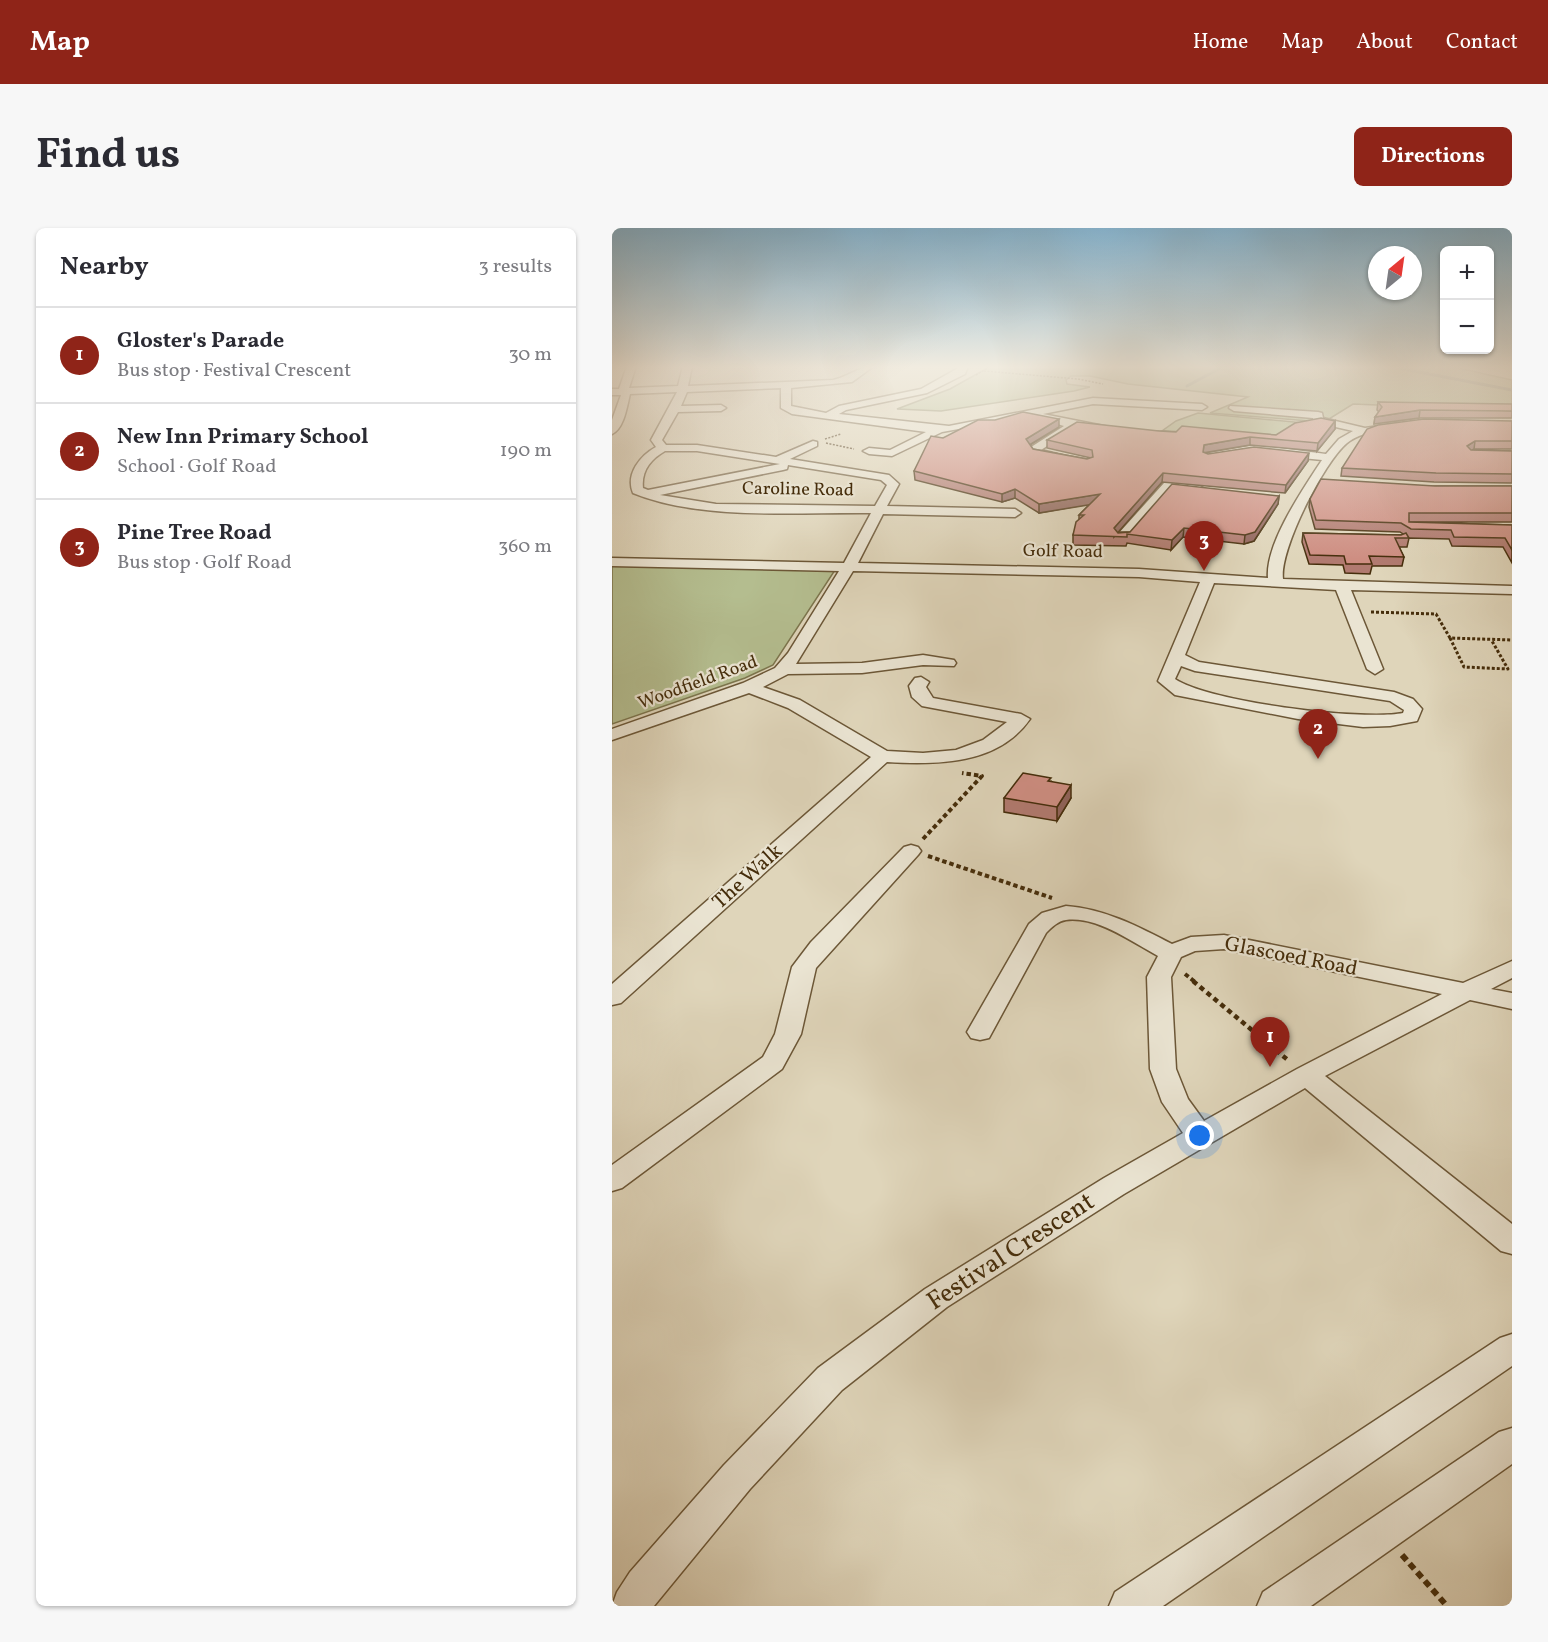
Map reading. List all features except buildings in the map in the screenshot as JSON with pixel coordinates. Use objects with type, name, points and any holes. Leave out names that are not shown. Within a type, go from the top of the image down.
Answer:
[{"type":"street","points":[[663,430],[657,440],[663,448]]},
{"type":"street","points":[[869,451],[892,453],[937,430]]},
{"type":"street","points":[[1063,430],[1034,449],[1039,454],[1075,460]]},
{"type":"street","points":[[1276,584],[1275,565],[1292,535],[1297,500],[1323,481],[1329,458],[1344,440],[1370,430]]},
{"type":"street","points":[[776,461],[816,443]]},
{"type":"street","points":[[663,448],[697,448],[799,464],[645,495],[637,490],[636,480],[648,456],[663,448]]},
{"type":"street","points":[[1208,457],[1224,451],[1246,450],[1329,458]]},
{"type":"street","name":"Woodfield Road","points":[[612,735],[749,687],[784,669],[795,655],[848,568],[894,484],[885,477],[799,464]]},
{"type":"street","points":[[1123,537],[1168,486],[1213,491]]},
{"type":"street","name":"Caroline Road","points":[[645,495],[676,504],[1015,513]]},
{"type":"street","name":"Golf Road","points":[[612,562],[1139,573],[1276,584],[1512,590]]},
{"type":"street","points":[[1175,657],[1195,666],[1368,691],[1394,697],[1407,703],[1413,709],[1411,717],[1396,723],[1379,723],[1251,705],[1181,691],[1166,681],[1175,657],[1208,579]]},
{"type":"street","points":[[1342,586],[1375,669]]},
{"type":"street","points":[[784,669],[862,668],[923,660],[948,663]]},
{"type":"street","points":[[749,687],[794,704],[883,756],[925,759],[972,753],[1001,739],[1021,719],[928,702],[918,691],[917,686],[921,682]]},
{"type":"street","name":"The Walk","points":[[612,997],[883,756]]},
{"type":"street","points":[[612,1180],[773,1063],[788,1034],[804,967],[845,918],[911,851]]},
{"type":"street","points":[[980,1032],[1040,924],[1065,913],[1082,913],[1170,956],[1159,977],[1163,1069],[1176,1102],[1200,1136]]},
{"type":"street","name":"Glascoed Road","points":[[1170,956],[1191,944],[1224,942],[1464,992]]},
{"type":"street","name":"Festival Crescent","points":[[631,1606],[644,1586],[737,1477],[830,1379],[936,1298],[1114,1186],[1306,1075],[1512,968]]},
{"type":"street","points":[[1464,992],[1512,1001]]},
{"type":"street","points":[[1306,1075],[1446,1185],[1512,1242]]},
{"type":"street","points":[[1129,1606],[1512,1348]]},
{"type":"street","points":[[1277,1606],[1512,1444]]},
{"type":"path","points":[[816,443],[869,451]]},
{"type":"path","points":[[1352,611],[1436,614],[1464,667],[1510,669]]},
{"type":"path","points":[[1450,638],[1512,640]]},
{"type":"path","points":[[1491,640],[1510,669]]},
{"type":"path","points":[[951,771],[982,776],[911,851],[1022,886],[1082,913]]},
{"type":"path","points":[[1170,956],[1306,1075]]},
{"type":"path","points":[[1383,1533],[1447,1606]]},
{"type":"green space","points":[[1163,430],[1292,430],[1272,442]]},
{"type":"green space","points":[[612,562],[837,567],[773,665],[745,678],[612,724]]},
{"type":"place","name":"Pine Tree Road","points":[[1204,571]]},
{"type":"place","name":"New Inn Primary School","points":[[1318,759]]},
{"type":"place","name":"Gloster's Parade","points":[[1270,1067]]}]
